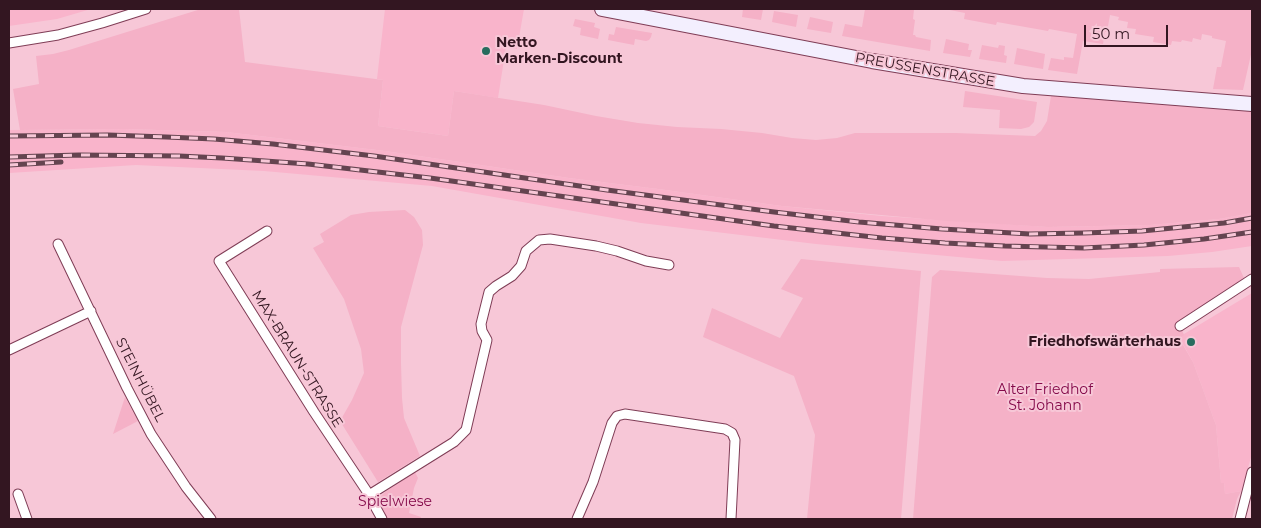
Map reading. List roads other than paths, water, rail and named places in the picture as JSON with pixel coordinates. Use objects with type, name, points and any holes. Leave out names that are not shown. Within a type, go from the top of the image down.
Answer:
[{"type":"street","points":[[9,42],[58,35],[146,9]]},
{"type":"street","name":"PREUSSENSTRASSE","points":[[602,9],[872,61],[1023,86],[1252,104]]},
{"type":"street","name":"MAX-BRAUN-STRASSE","points":[[266,231],[219,261],[314,412],[369,495],[382,519]]},
{"type":"street","points":[[369,495],[454,442],[466,430],[487,340],[481,324],[489,292],[512,276],[521,266],[526,251],[539,240],[550,239],[596,246],[646,261],[669,265]]},
{"type":"street","name":"STEINHÜBEL","points":[[58,244],[127,388],[154,438],[186,487],[211,519]]},
{"type":"street","points":[[1180,326],[1252,279]]},
{"type":"street","points":[[9,350],[91,311]]},
{"type":"street","points":[[577,519],[593,482],[612,423],[617,416],[625,414],[725,429],[732,433],[734,440],[731,519]]},
{"type":"street","points":[[1240,519],[1252,472]]},
{"type":"street","points":[[18,494],[27,519]]},
{"type":"railway","points":[[9,136],[108,135],[214,139],[273,144],[374,156],[774,212],[942,229],[1030,234],[1142,231],[1224,223],[1252,218]]},
{"type":"railway","points":[[9,157],[79,155],[179,156],[308,164],[430,178],[774,226],[945,243],[1084,248],[1144,245],[1252,232]]},
{"type":"railway","points":[[9,165],[61,162]]},
{"type":"place","name":"Netto Marken-Discount","points":[[486,51]]},
{"type":"place","name":"Friedhofswärterhaus","points":[[1191,342]]},
{"type":"park label","name":"Alter Friedhof St. Johann","points":[[1045,398]]},
{"type":"park label","name":"Spielwiese","points":[[395,502]]}]
